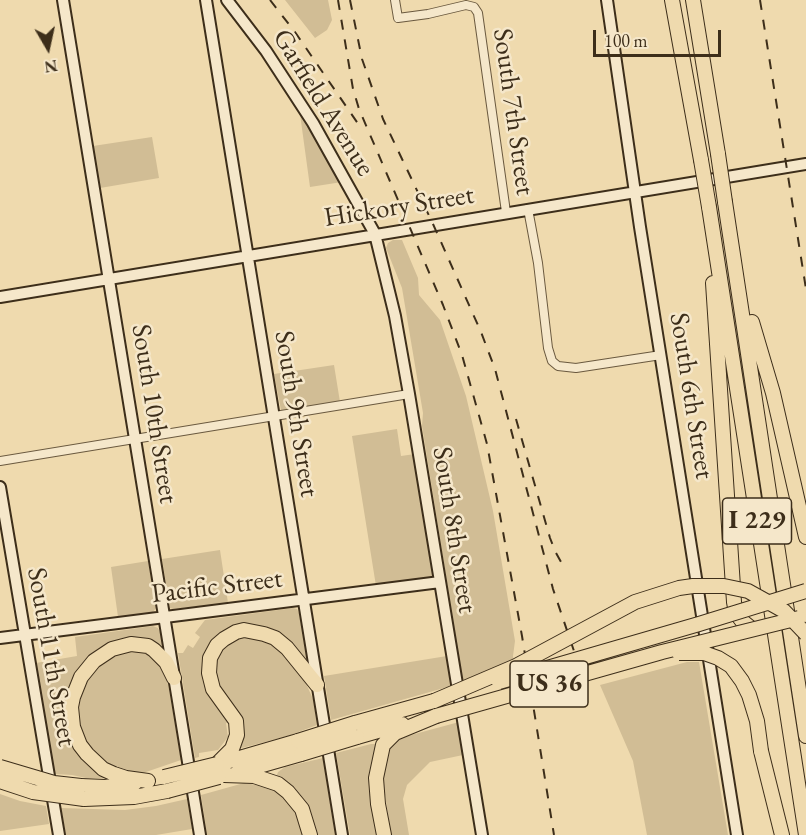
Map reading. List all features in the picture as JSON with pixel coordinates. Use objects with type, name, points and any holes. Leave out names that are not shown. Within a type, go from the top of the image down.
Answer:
[{"type":"highway","points":[[667,0],[673,7]]},
{"type":"highway","name":"I 229","points":[[693,0],[806,736]]},
{"type":"highway","name":"I 229","points":[[673,7],[709,207],[806,835]]},
{"type":"highway","points":[[714,248],[712,293],[736,613],[741,621],[752,629]]},
{"type":"highway","points":[[734,260],[773,393],[806,533]]},
{"type":"highway","points":[[434,701],[516,666],[635,602],[679,588],[724,586],[748,591],[784,611],[806,634]]},
{"type":"highway","name":"US 36","points":[[0,781],[33,792],[82,792],[134,797],[166,784],[220,772],[300,748],[434,701],[806,591]]},
{"type":"highway","name":"US 36","points":[[356,730],[436,716],[662,652],[805,615]]},
{"type":"highway","points":[[310,835],[302,809],[278,784],[254,776],[220,772],[237,735],[236,721],[213,688],[209,673],[210,658],[224,639],[236,632],[244,630],[264,634],[275,638],[287,648],[317,685]]},
{"type":"highway","points":[[148,781],[114,774],[103,769],[87,754],[80,745],[73,727],[71,707],[73,697],[81,677],[94,661],[112,649],[131,644],[148,646],[154,650],[166,662],[174,678]]},
{"type":"highway","points":[[662,652],[704,653],[718,658],[731,666],[742,681],[757,721],[761,751],[782,835]]},
{"type":"highway","points":[[384,835],[376,790],[378,765],[384,745],[395,733],[436,716]]},
{"type":"highway","name":"US 36","points":[[0,767],[82,792],[148,781],[166,784]]},
{"type":"main road","name":"South 10th Street","points":[[63,0],[200,835]]},
{"type":"main road","name":"South 9th Street","points":[[206,0],[342,835]]},
{"type":"main road","name":"Garfield Avenue","points":[[227,0],[266,51],[313,123],[375,234]]},
{"type":"main road","name":"South 6th Street","points":[[607,0],[635,192],[737,835]]},
{"type":"main road","name":"Hickory Street","points":[[0,297],[806,164]]},
{"type":"main road","name":"South 8th Street","points":[[375,234],[395,316],[409,394],[482,835]]},
{"type":"main road","name":"South 11th Street","points":[[0,487],[59,835]]},
{"type":"main road","name":"Pacific Street","points":[[0,638],[440,582]]},
{"type":"street","name":"South 7th Street","points":[[395,0],[398,18],[466,5],[474,7],[478,13],[506,212]]},
{"type":"street","name":"South 7th Street","points":[[528,209],[538,263],[548,348],[552,361],[558,366],[569,368],[661,355]]},
{"type":"street","points":[[0,460],[409,394]]},
{"type":"shaded area","points":[[285,0],[328,0],[332,20],[327,30],[315,38]]},
{"type":"shaded area","points":[[300,114],[303,115],[342,182],[310,187]]},
{"type":"shaded area","points":[[152,137],[159,178],[100,188],[93,146]]},
{"type":"shaded area","points":[[393,240],[402,240],[418,278],[419,295],[440,320],[466,396],[493,511],[515,641],[514,667],[463,683],[402,288],[386,248]]},
{"type":"shaded area","points":[[334,365],[340,402],[281,410],[274,374]]},
{"type":"shaded area","points":[[397,429],[401,456],[415,454],[434,574],[430,579],[376,586],[352,436]]},
{"type":"shaded area","points":[[220,550],[228,603],[170,608],[162,559]]},
{"type":"shaded area","points":[[148,561],[156,608],[153,612],[118,617],[111,567]]},
{"type":"shaded area","points":[[293,608],[299,613],[307,661],[243,627],[205,659],[229,722],[226,723],[228,737],[218,750],[199,753],[199,757],[195,758],[178,653],[183,653],[188,645],[193,648],[200,637],[195,633],[205,620]]},
{"type":"shaded area","points":[[153,626],[160,632],[164,653],[152,644],[87,661],[70,738],[86,763],[109,778],[55,774],[36,663],[77,656],[75,637]]},
{"type":"shaded area","points":[[244,636],[274,643],[299,668],[313,699],[317,725],[288,736],[238,749],[241,738],[214,680],[215,659],[226,643]]},
{"type":"shaded area","points":[[131,650],[143,650],[159,659],[167,678],[181,760],[143,773],[131,774],[105,766],[83,744],[75,716],[79,694],[92,670],[114,656]]},
{"type":"shaded area","points":[[447,656],[451,686],[331,720],[324,676]]},
{"type":"shaded area","points":[[687,662],[699,662],[728,835],[647,835],[633,761],[600,685]]},
{"type":"shaded area","points":[[459,722],[463,755],[430,762],[407,785],[403,799],[409,835],[391,835],[383,781],[389,748],[400,738]]},
{"type":"shaded area","points":[[371,744],[380,744],[379,835],[350,835],[336,753]]},
{"type":"shaded area","points":[[323,758],[335,835],[314,835],[277,775],[285,767]]},
{"type":"shaded area","points":[[244,783],[270,787],[282,795],[301,819],[305,835],[207,835],[201,795]]},
{"type":"shaded area","points":[[0,794],[46,806],[49,824],[0,831]]},
{"type":"shaded area","points":[[187,799],[192,829],[156,835],[66,835],[61,808],[125,810]]},
{"type":"railway","points":[[270,0],[295,32],[361,128]]},
{"type":"railway","points":[[338,0],[353,89],[359,109],[443,305],[462,355],[487,444],[522,636],[554,835]]},
{"type":"railway","points":[[350,0],[362,59],[383,119],[433,224],[495,369],[553,589],[575,654]]},
{"type":"railway","points":[[760,0],[806,289]]},
{"type":"railway","points":[[516,419],[550,538],[561,562]]}]
